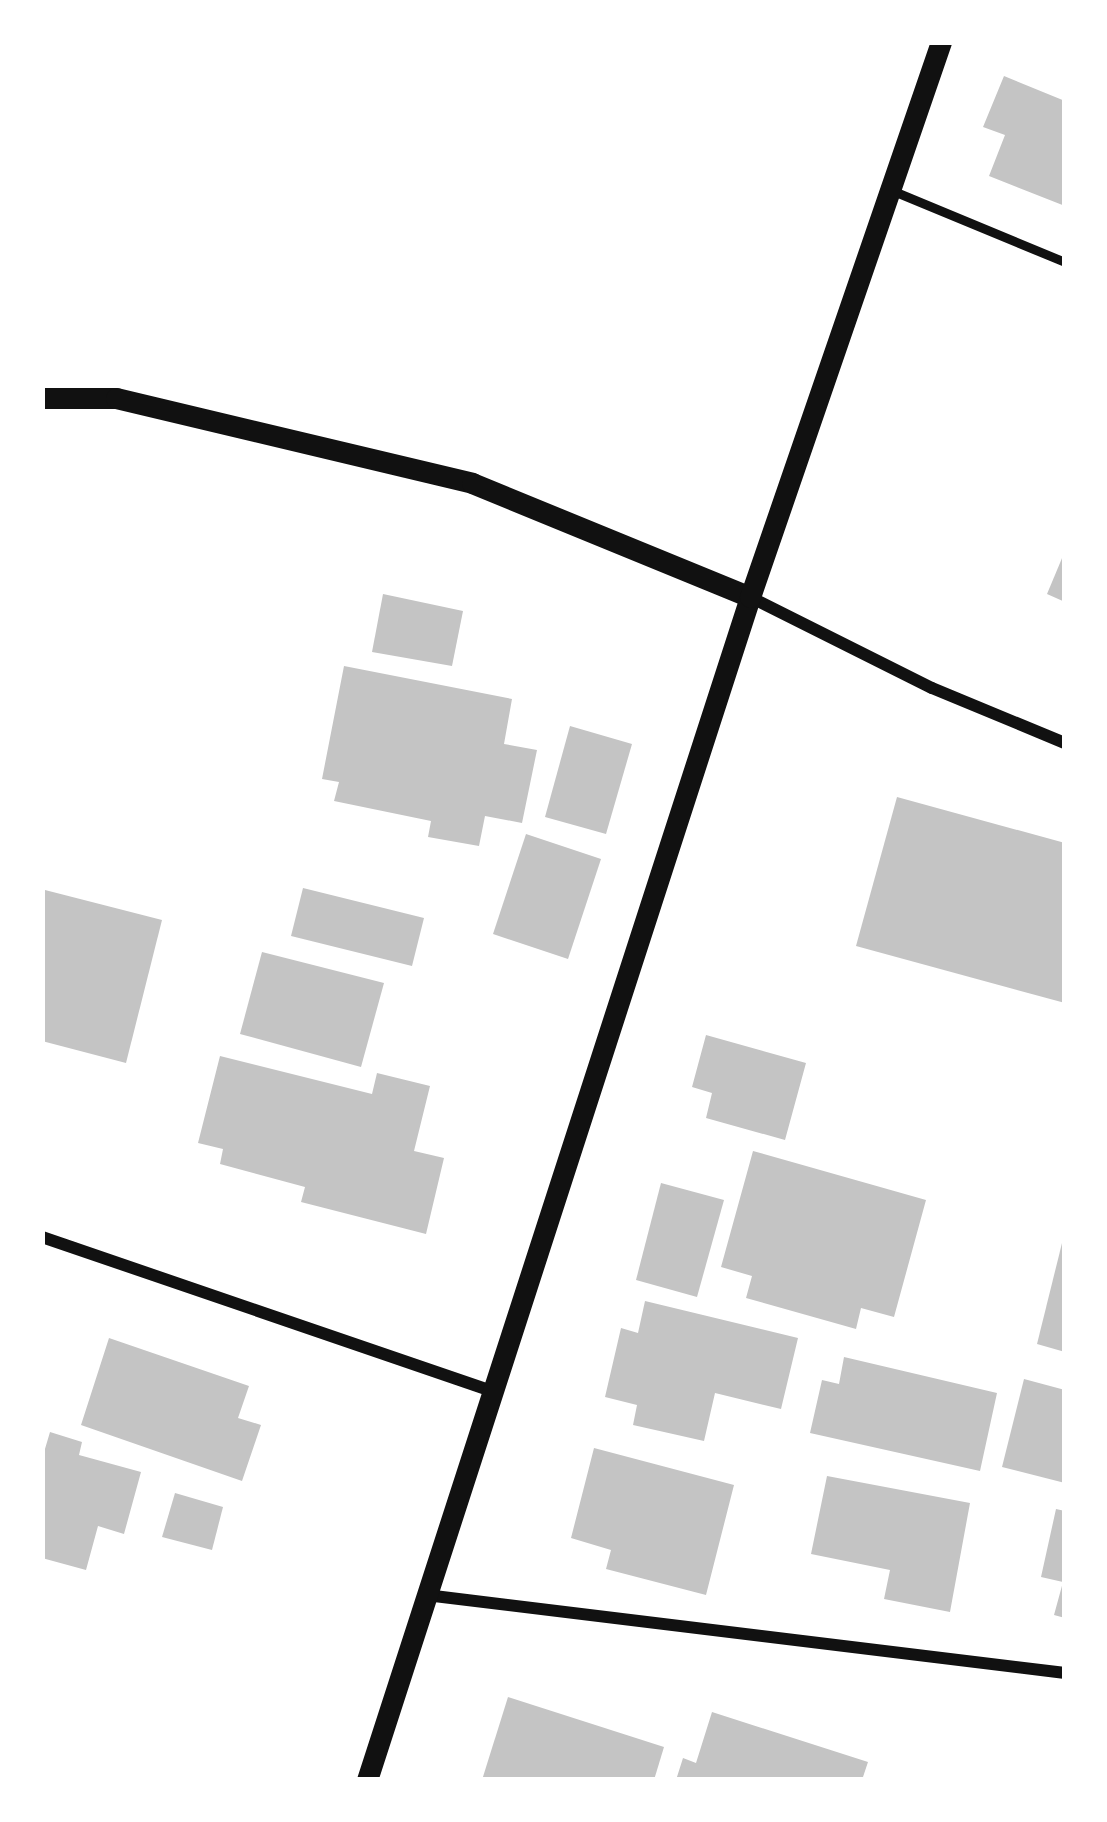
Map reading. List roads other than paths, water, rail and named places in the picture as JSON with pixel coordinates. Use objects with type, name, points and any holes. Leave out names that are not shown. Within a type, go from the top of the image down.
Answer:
[{"type":"street","points":[[367,1780],[750,597],[941,42]]},
{"type":"street","points":[[42,398],[116,398],[472,483],[750,597],[932,688],[1065,742]]},
{"type":"street","points":[[42,1237],[490,1390]]},
{"type":"street","points":[[425,1595],[1065,1673]]},
{"type":"lane","points":[[891,190],[1065,262]]}]
